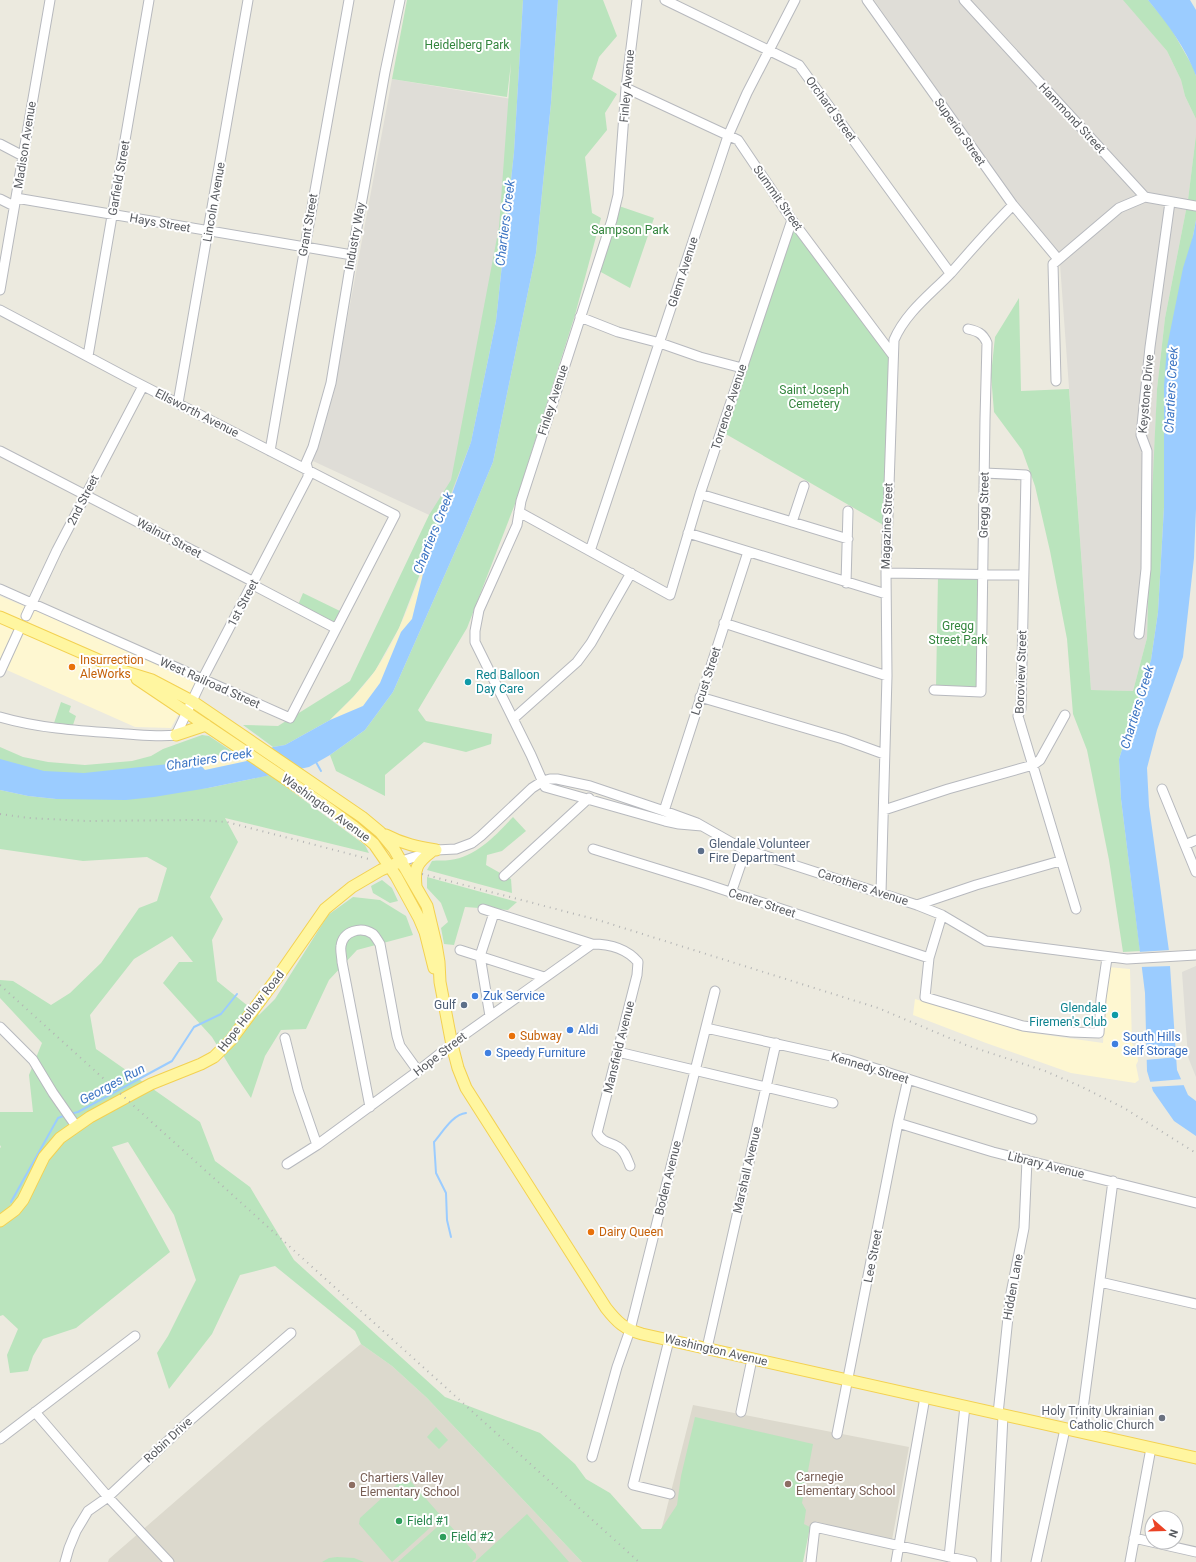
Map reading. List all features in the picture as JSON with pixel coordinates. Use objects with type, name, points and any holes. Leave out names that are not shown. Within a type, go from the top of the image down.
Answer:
[{"type":"main road","points":[[0,617],[126,672]]},
{"type":"main road","name":"Washington Avenue","points":[[126,672],[152,680],[192,701],[329,793],[372,824],[402,861],[427,906],[431,918],[439,962],[440,982],[452,1045],[459,1073],[470,1097],[606,1308],[621,1325],[630,1330],[669,1340],[1196,1458]]},
{"type":"main road","name":"Washington Avenue","points":[[126,672],[318,800],[366,836],[390,866],[419,918],[425,932],[432,963],[440,982]]},
{"type":"main road","points":[[176,735],[208,726]]},
{"type":"main road","points":[[380,832],[406,844],[434,851]]},
{"type":"main road","points":[[417,889],[415,877],[416,868],[420,862],[434,851]]},
{"type":"main road","name":"Hope Hollow Road","points":[[0,1221],[14,1210],[23,1200],[49,1149],[73,1123],[151,1084],[202,1064],[214,1056],[225,1047],[325,909],[352,887],[402,861]]},
{"type":"street","name":"Madison Avenue","points":[[0,290],[50,0]]},
{"type":"street","name":"Garfield Street","points":[[88,356],[149,0]]},
{"type":"street","name":"Lincoln Avenue","points":[[178,403],[248,0]]},
{"type":"street","name":"Grant Street","points":[[270,451],[304,248],[349,0]]},
{"type":"street","name":"Industry Way","points":[[308,470],[306,463],[313,447],[331,384],[385,72],[400,0]]},
{"type":"street","name":"Finley Avenue","points":[[542,781],[538,769],[475,642],[475,631],[479,610],[517,525],[521,501],[612,220],[618,195],[626,88],[637,0]]},
{"type":"street","name":"Orchard Street","points":[[665,0],[799,65],[950,273]]},
{"type":"street","name":"Glenn Avenue","points":[[590,551],[728,136],[747,93],[795,0]]},
{"type":"street","name":"Superior Street","points":[[867,0],[1013,205],[1058,259]]},
{"type":"street","name":"Hammond Street","points":[[964,0],[1145,197]]},
{"type":"street","name":"Summit Street","points":[[626,88],[738,140],[792,220],[892,354]]},
{"type":"street","points":[[0,144],[23,156]]},
{"type":"street","points":[[1056,381],[1053,264],[1119,208],[1145,197],[1192,206]]},
{"type":"street","name":"Hays Street","points":[[0,199],[112,214],[161,224],[352,256]]},
{"type":"street","name":"Keystone Drive","points":[[1139,634],[1146,569],[1147,451],[1141,435],[1150,347],[1170,202]]},
{"type":"street","name":"Magazine Street","points":[[881,893],[887,676],[886,573],[892,354],[894,340],[903,323],[916,307],[950,273],[981,237],[1013,205]]},
{"type":"street","name":"Torrence Avenue","points":[[631,573],[670,595],[700,494],[792,220]]},
{"type":"street","name":"Ellsworth Avenue","points":[[0,310],[143,386],[395,515],[335,628]]},
{"type":"street","points":[[580,317],[618,332],[742,368]]},
{"type":"street","name":"Gregg Street","points":[[934,690],[981,692],[987,343],[985,336],[978,331],[968,329]]},
{"type":"street","name":"2nd Street","points":[[26,616],[86,495],[143,386]]},
{"type":"street","name":"Walnut Street","points":[[0,451],[250,580],[257,587],[335,628]]},
{"type":"street","name":"1st Street","points":[[176,735],[202,680],[306,480],[308,470]]},
{"type":"street","name":"Boroview Street","points":[[984,473],[1026,475],[1021,709],[1018,716],[1060,861],[1076,909]]},
{"type":"street","points":[[792,522],[804,486]]},
{"type":"street","points":[[700,494],[848,539]]},
{"type":"street","points":[[846,583],[848,511]]},
{"type":"street","points":[[513,719],[577,662],[591,644],[631,573],[519,512]]},
{"type":"street","points":[[688,533],[846,583],[886,594]]},
{"type":"street","name":"Locust Street","points":[[664,811],[724,622],[748,552]]},
{"type":"street","points":[[886,573],[1023,576]]},
{"type":"street","name":"West Railroad Street","points":[[0,589],[32,602],[246,700],[290,718],[335,628]]},
{"type":"street","points":[[724,622],[887,676]]},
{"type":"street","points":[[0,672],[21,626]]},
{"type":"street","points":[[700,697],[843,739],[884,754]]},
{"type":"street","points":[[884,810],[948,789],[1033,765],[1040,760],[1065,716]]},
{"type":"street","points":[[0,717],[75,730],[161,736],[176,735]]},
{"type":"street","name":"Carothers Avenue","points":[[542,781],[557,779],[590,786],[664,811],[702,826],[746,849],[917,905],[942,915],[986,941],[1107,958],[1141,959],[1196,955]]},
{"type":"street","points":[[402,861],[434,851],[456,849],[472,843],[532,788],[542,781],[545,787],[549,789],[589,798],[665,821],[702,826]]},
{"type":"street","points":[[1162,788],[1196,872]]},
{"type":"street","points":[[504,876],[589,798]]},
{"type":"street","points":[[1185,845],[1196,840]]},
{"type":"street","name":"Center Street","points":[[593,849],[929,958]]},
{"type":"street","points":[[731,893],[746,849]]},
{"type":"street","points":[[917,905],[976,885],[1060,861]]},
{"type":"street","points":[[483,909],[592,944]]},
{"type":"street","points":[[490,1016],[480,956],[494,913]]},
{"type":"street","points":[[942,915],[929,958],[925,996],[1023,1026],[1071,1032],[1099,1033],[1101,999],[1107,958]]},
{"type":"street","points":[[370,1107],[342,962],[341,946],[344,938],[351,932],[358,930],[367,931],[374,935],[380,944],[397,1036],[400,1046],[418,1071]]},
{"type":"street","name":"Hope Street","points":[[288,1164],[370,1107],[490,1016],[592,944]]},
{"type":"street","name":"Mansfield Avenue","points":[[592,944],[605,944],[618,948],[631,955],[638,962],[637,975],[597,1133],[602,1140],[618,1147],[626,1155],[630,1166]]},
{"type":"street","points":[[460,950],[544,977]]},
{"type":"street","name":"Boden Avenue","points":[[592,1457],[617,1367],[630,1330],[715,991]]},
{"type":"street","points":[[0,1026],[33,1060],[73,1123]]},
{"type":"street","name":"Kennedy Street","points":[[706,1028],[849,1060],[1032,1119]]},
{"type":"street","points":[[285,1038],[298,1090],[317,1145]]},
{"type":"street","name":"Marshall Avenue","points":[[707,1348],[776,1043]]},
{"type":"street","points":[[618,1052],[833,1102]]},
{"type":"street","name":"Lee Street","points":[[837,1434],[898,1122],[908,1079]]},
{"type":"street","name":"Library Avenue","points":[[898,1122],[986,1150],[1114,1181],[1196,1203]]},
{"type":"street","name":"Hidden Lane","points":[[996,1562],[1000,1414],[1009,1304],[1024,1228],[1027,1160]]},
{"type":"street","points":[[1080,1432],[1114,1181]]},
{"type":"street","points":[[1100,1282],[1196,1304]]},
{"type":"street","name":"Robin Drive","points":[[65,1562],[76,1531],[88,1512],[108,1497],[188,1422],[291,1333]]},
{"type":"street","points":[[0,1439],[135,1336]]},
{"type":"street","points":[[669,1340],[633,1485],[670,1494]]},
{"type":"street","points":[[741,1412],[752,1359]]},
{"type":"street","points":[[896,1562],[925,1397]]},
{"type":"street","points":[[949,1556],[966,1406]]},
{"type":"street","points":[[35,1412],[108,1497],[169,1562]]},
{"type":"street","points":[[1036,1562],[1065,1429]]},
{"type":"street","points":[[1130,1562],[1151,1448]]},
{"type":"street","points":[[811,1562],[815,1527],[972,1562]]},
{"type":"street","points":[[1134,1538],[1196,1552]]},
{"type":"shaded area","points":[[874,0],[1124,0],[1167,51],[1181,80],[1185,96],[1196,119],[1196,135],[1188,200],[1165,318],[1157,389],[1147,638],[1133,691],[1091,690],[1060,264]]},
{"type":"shaded area","points":[[392,79],[517,100],[471,442],[449,502],[440,520],[313,461],[333,396]]},
{"type":"shaded area","points":[[0,596],[198,679],[171,728],[135,727],[0,667]]},
{"type":"shaded area","points":[[1196,966],[1196,1077],[1188,1057],[1182,972]]},
{"type":"shaded area","points":[[1108,967],[1130,969],[1132,1044],[1137,1048],[1138,1061],[1136,1065],[1139,1080],[1135,1083],[1071,1073],[913,1015],[915,999],[1025,1032],[1103,1043]]},
{"type":"shaded area","name":"Chartiers Valley Elementary School","points":[[361,1344],[392,1366],[427,1398],[582,1562],[108,1562],[109,1559],[262,1426]]},
{"type":"shaded area","name":"Carnegie Elementary School","points":[[693,1405],[909,1447],[892,1540],[813,1522],[796,1562],[752,1562],[660,1535]]},
{"type":"green space","name":"Heidelberg Park","points":[[407,0],[523,0],[514,152],[496,321],[471,442],[399,628],[375,671],[354,696],[330,720],[285,745],[273,747],[243,725],[278,726],[350,681],[429,515],[451,480],[499,227],[511,63],[507,97],[392,79]]},
{"type":"green space","points":[[558,0],[603,0],[617,36],[599,57],[592,79],[617,94],[605,113],[607,130],[585,157],[592,213],[601,218],[575,315],[515,504],[467,628],[418,710],[426,721],[492,734],[491,744],[466,752],[424,742],[385,775],[385,796],[336,771],[330,755],[365,730],[393,692],[493,462],[536,253],[551,103]]},
{"type":"green space","points":[[1123,0],[1148,0],[1169,25],[1193,67],[1196,76],[1196,119],[1185,96],[1181,80],[1167,51]]},
{"type":"green space","points":[[1196,135],[1196,220],[1193,236],[1164,507],[1158,612],[1151,660],[1119,759],[1121,799],[1140,951],[1123,952],[1109,860],[1087,750],[1073,714],[1067,639],[1050,551],[1035,486],[1022,450],[994,412],[991,375],[995,337],[1019,298],[1021,391],[1069,389],[1091,690],[1133,691],[1147,638],[1157,389],[1165,318],[1188,200]]},
{"type":"green space","name":"Sampson Park","points":[[619,206],[654,218],[630,288],[599,271]]},
{"type":"green space","name":"Saint Joseph Cemetery","points":[[794,226],[889,355],[885,526],[724,433]]},
{"type":"green space","name":"Gregg Street Park","points":[[938,576],[980,577],[978,690],[936,688]]},
{"type":"green space","points":[[303,593],[340,611],[334,623],[298,605]]},
{"type":"green space","points":[[61,702],[71,706],[69,712],[76,716],[73,725],[54,723]]},
{"type":"green space","points":[[202,735],[209,736],[233,752],[147,774],[78,778],[0,764],[0,747],[23,757],[48,762],[85,765],[132,761],[151,756],[163,749]]},
{"type":"green space","points":[[270,775],[365,845],[369,853],[225,818],[238,842],[210,897],[223,919],[212,940],[217,981],[259,1015],[275,999],[328,915],[353,897],[380,900],[406,916],[413,935],[357,950],[329,980],[306,1029],[281,1030],[265,1056],[251,1098],[212,1037],[163,983],[179,962],[193,962],[172,936],[134,959],[90,1015],[96,1049],[200,1122],[215,1161],[250,1187],[294,1260],[445,1397],[540,1433],[575,1464],[586,1479],[610,1493],[642,1529],[661,1529],[677,1505],[681,1476],[695,1417],[813,1444],[802,1503],[806,1510],[804,1524],[810,1527],[803,1562],[582,1562],[427,1398],[392,1366],[361,1344],[355,1331],[275,1266],[240,1275],[212,1334],[169,1389],[157,1353],[168,1336],[196,1280],[174,1215],[128,1142],[112,1147],[170,1252],[76,1328],[43,1339],[33,1356],[28,1371],[10,1373],[7,1355],[18,1329],[3,1315],[0,1316],[0,1112],[33,1112],[29,1075],[42,1043],[0,998],[0,980],[13,981],[51,1005],[70,993],[101,963],[139,908],[157,901],[167,868],[147,857],[83,861],[0,849],[0,790],[28,796],[56,799],[208,788]]},
{"type":"green space","points":[[513,817],[526,831],[502,851],[487,855],[486,865],[511,879],[512,893],[427,870],[432,861],[459,858],[477,850],[492,838]]},
{"type":"green space","points":[[427,877],[517,902],[508,910],[465,907],[454,945],[444,944],[441,928],[448,922],[441,903],[427,888]]},
{"type":"green space","points":[[382,880],[392,888],[398,901],[390,903],[373,893],[371,886]]},
{"type":"green space","points":[[436,1427],[448,1440],[439,1449],[427,1437]]},
{"type":"green space","name":"Field #1","points":[[406,1476],[442,1517],[392,1562],[359,1524],[360,1518]]},
{"type":"green space","points":[[527,1514],[569,1562],[475,1562]]},
{"type":"green space","name":"Field #2","points":[[445,1520],[476,1554],[476,1558],[472,1562],[398,1562]]},
{"type":"green space","points":[[329,1558],[354,1558],[364,1562],[322,1562]]},
{"type":"sand","points":[[440,520],[423,574],[412,619],[401,632],[380,683],[363,706],[330,720],[365,684],[386,654],[412,598]]},
{"type":"sand","points":[[233,752],[247,761],[205,770],[197,761]]},
{"type":"water","points":[[523,0],[558,0],[551,103],[536,253],[493,462],[393,692],[365,730],[330,755],[309,767],[208,788],[126,800],[56,799],[28,796],[0,790],[0,759],[44,771],[84,773],[197,761],[205,770],[247,761],[273,747],[285,745],[330,720],[363,706],[380,683],[401,632],[412,619],[423,574],[440,520],[449,502],[471,442],[496,321],[514,152]]},
{"type":"water","points":[[1148,0],[1190,0],[1196,10],[1196,76],[1187,56],[1175,36]]},
{"type":"water","name":"Chartiers Creek","points":[[1196,220],[1196,509],[1194,558],[1183,657],[1157,730],[1147,768],[1149,806],[1169,951],[1177,1070],[1188,1095],[1196,1101],[1196,1136],[1174,1121],[1153,1091],[1147,1071],[1145,993],[1121,799],[1119,759],[1151,660],[1158,612],[1164,507],[1164,386],[1167,347],[1183,268],[1193,236]]},
{"type":"pier","points":[[1171,950],[1172,966],[1140,967],[1138,952]]},
{"type":"pier","points":[[1177,1047],[1178,1057],[1145,1060],[1144,1050]]},
{"type":"pier","points":[[1184,1079],[1186,1085],[1150,1087],[1148,1082]]},
{"type":"waterway","points":[[316,762],[321,771]]},
{"type":"waterway","name":"Georges Run","points":[[70,1114],[78,1112],[172,1061],[194,1027],[221,1014],[237,994]]},
{"type":"waterway","points":[[451,1237],[447,1220],[446,1193],[436,1173],[434,1142],[452,1120],[461,1114],[466,1113]]},
{"type":"waterway","name":"Georges Run","points":[[11,1202],[58,1118],[66,1115]]},
{"type":"railway","points":[[0,814],[29,818],[87,821],[198,820],[227,822],[369,859]]},
{"type":"railway","points":[[422,874],[598,920],[878,1008],[966,1045],[1045,1071],[1082,1087],[1124,1108],[1196,1153]]},
{"type":"railway","points":[[0,985],[639,1562]]},
{"type":"place","name":"Insurrection AleWorks","points":[[72,667]]},
{"type":"place","name":"Red Balloon Day Care","points":[[468,682]]},
{"type":"place","name":"Glendale Volunteer Fire Department","points":[[701,851]]},
{"type":"place","name":"Zuk Service","points":[[475,996]]},
{"type":"place","name":"Gulf","points":[[464,1005]]},
{"type":"place","name":"Glendale Firemen's Club","points":[[1115,1015]]},
{"type":"place","name":"Aldi","points":[[570,1030]]},
{"type":"place","name":"Subway","points":[[512,1036]]},
{"type":"place","name":"South Hills Self Storage","points":[[1115,1044]]},
{"type":"place","name":"Speedy Furniture","points":[[488,1053]]},
{"type":"place","name":"Dairy Queen","points":[[591,1232]]},
{"type":"place","name":"Holy Trinity Ukrainian Catholic Church","points":[[1162,1418]]},
{"type":"place","name":"Carnegie Elementary School","points":[[788,1484]]},
{"type":"place","name":"Chartiers Valley Elementary School","points":[[352,1485]]},
{"type":"place","name":"Field #1","points":[[399,1521]]},
{"type":"place","name":"Field #2","points":[[443,1537]]}]
